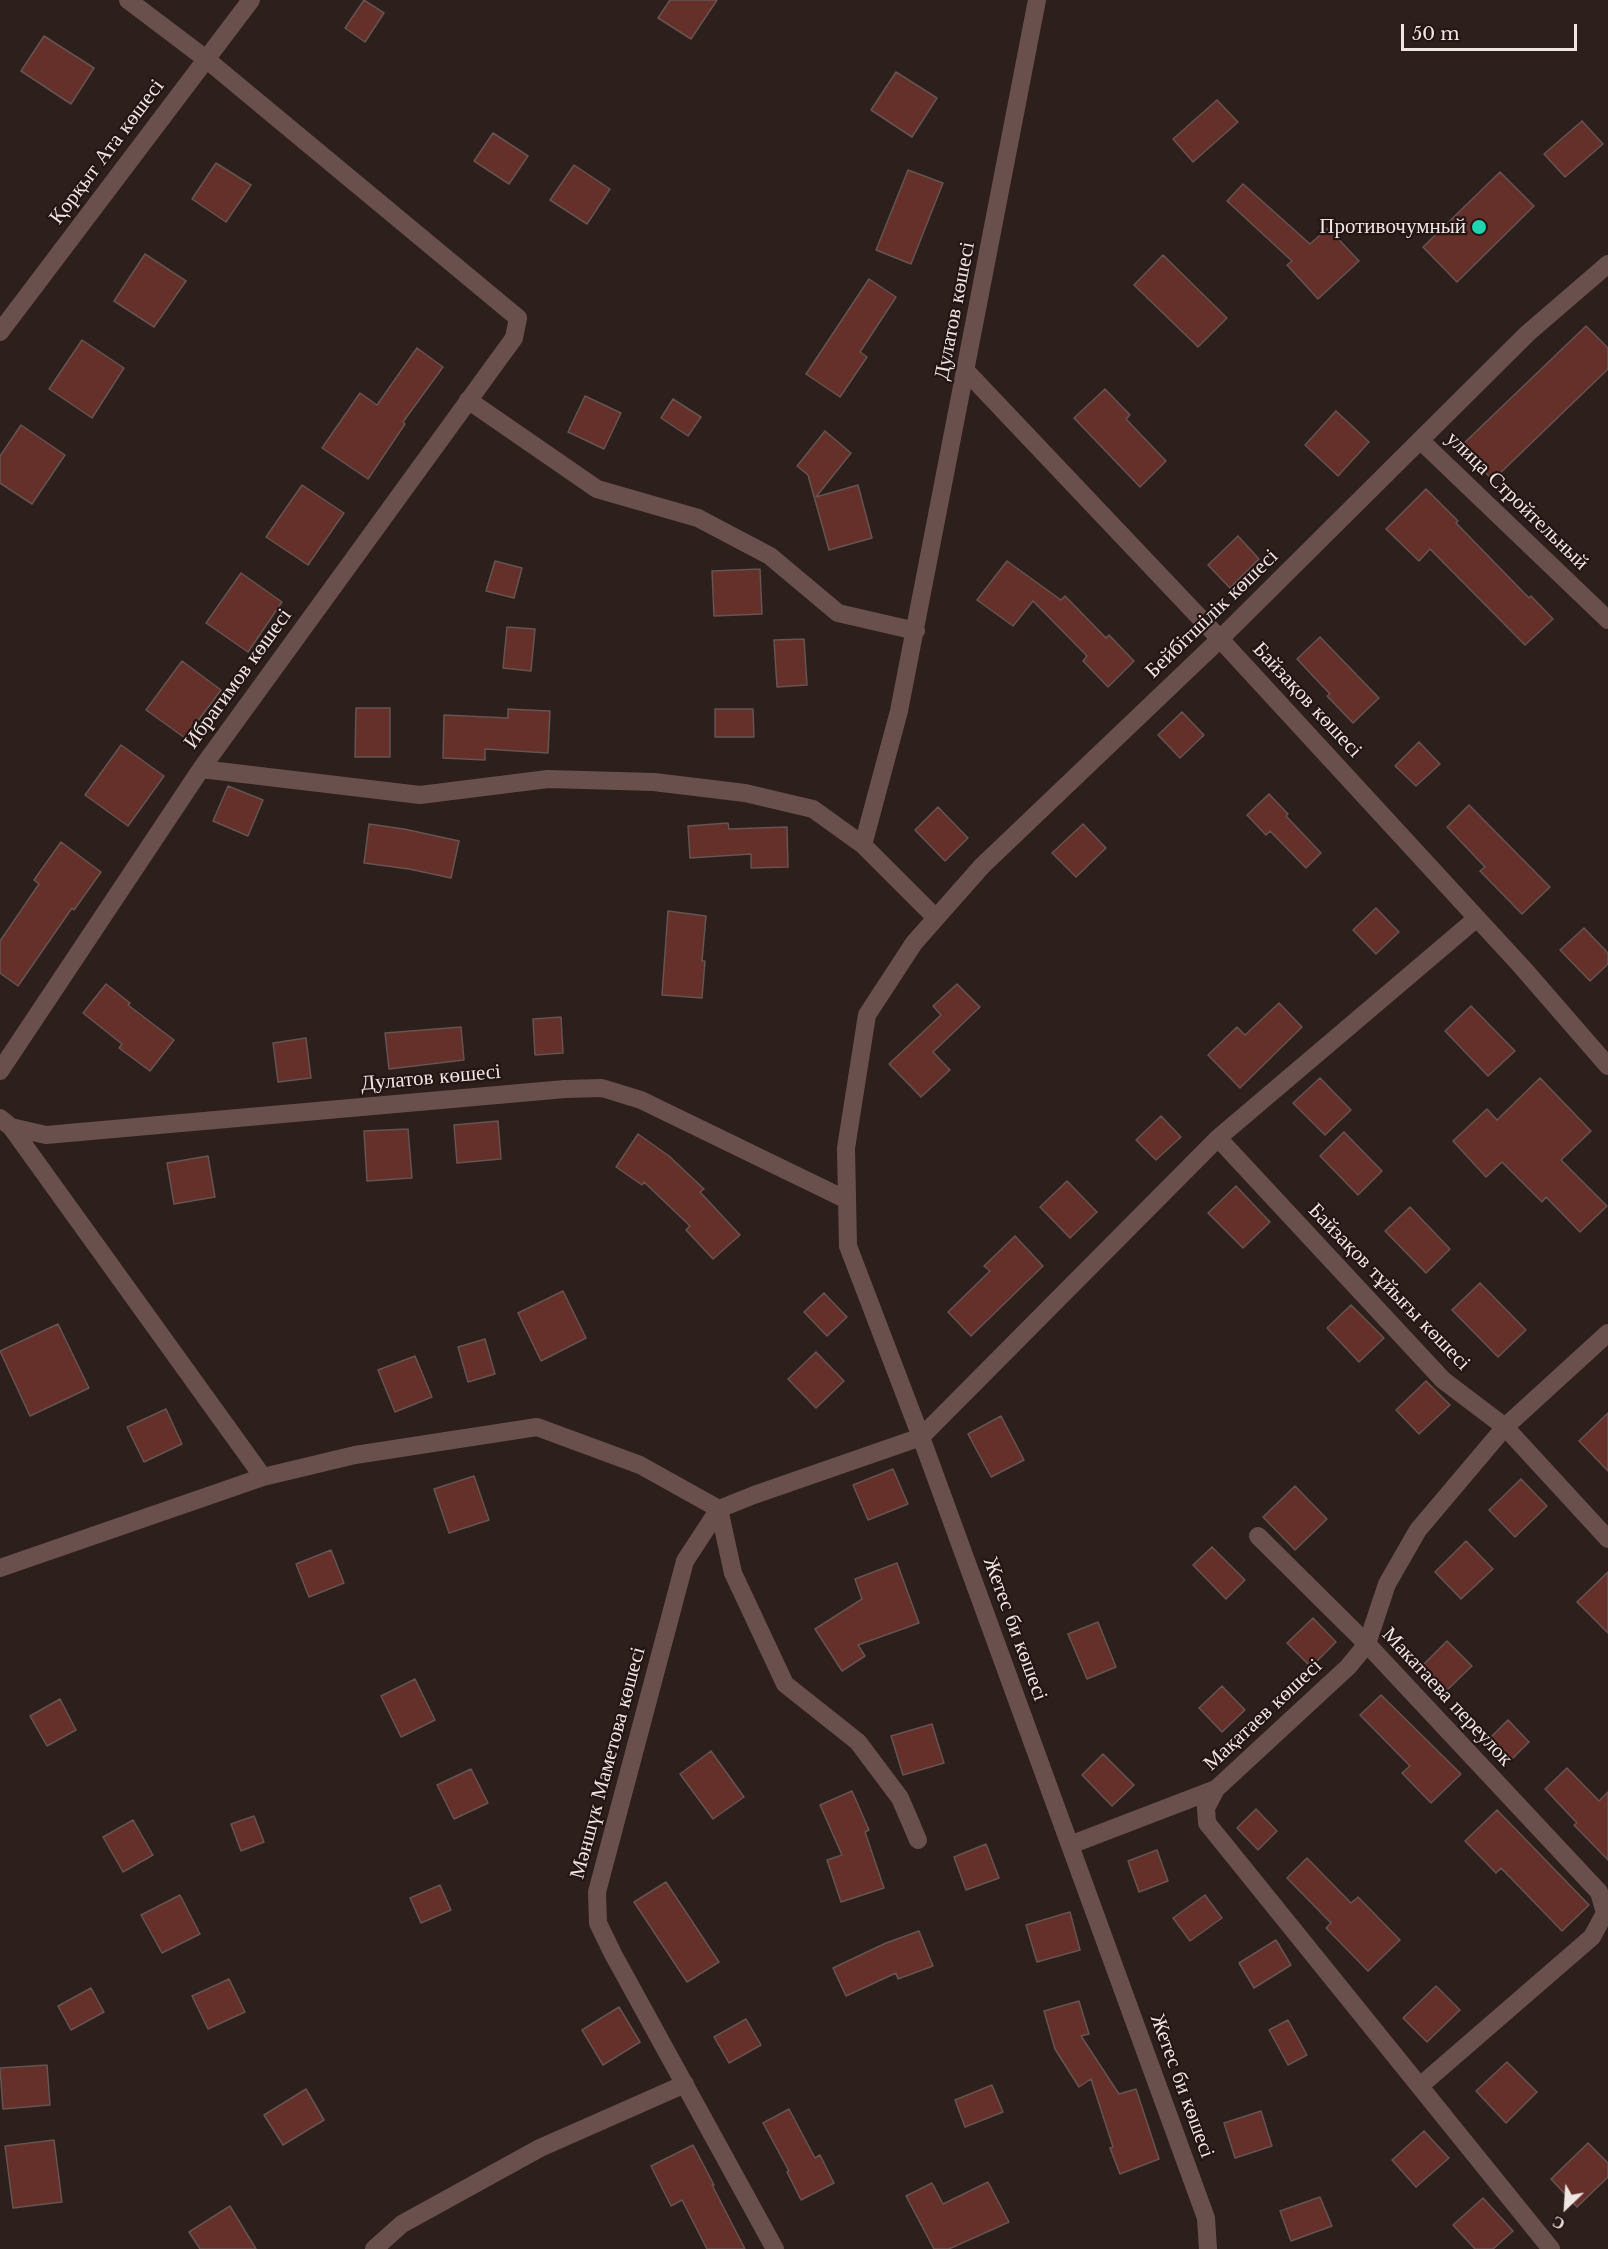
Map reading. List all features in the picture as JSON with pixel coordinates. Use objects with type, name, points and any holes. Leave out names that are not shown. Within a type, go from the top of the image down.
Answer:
[{"type":"street","points":[[128,0],[206,59]]},
{"type":"street","name":"Қорқыт Ата көшесі","points":[[0,332],[251,0]]},
{"type":"street","name":"Дулатов көшесі","points":[[863,845],[899,711],[916,631],[1037,0]]},
{"type":"street","name":"Ибрагимов көшесі","points":[[0,1071],[201,769],[514,338],[518,318],[206,59]]},
{"type":"street","name":"Бейбітшілік көшесі","points":[[867,1015],[914,943],[982,866],[1220,639],[1528,333],[1608,264]]},
{"type":"street","name":"Байзақов көшесі","points":[[966,370],[1220,639],[1477,918],[1608,1066]]},
{"type":"street","points":[[468,400],[597,489],[698,518],[770,556],[838,613],[916,631]]},
{"type":"street","name":"улица Стройтельный","points":[[1420,440],[1608,620]]},
{"type":"street","points":[[201,769],[420,795],[548,778],[654,782],[744,793],[813,809],[863,845],[936,918]]},
{"type":"street","points":[[719,1509],[921,1437],[1218,1138],[1477,918]]},
{"type":"street","name":"Жетес би көшесі","points":[[867,1015],[846,1148],[848,1246],[921,1437],[1206,2218],[1208,2249]]},
{"type":"street","name":"Дулатов көшесі","points":[[5,1122],[46,1135],[565,1089],[602,1088],[641,1100],[847,1200]]},
{"type":"street","points":[[5,1122],[263,1477]]},
{"type":"street","name":"Байзақов тұйығы көшесі","points":[[1218,1138],[1443,1380],[1504,1427],[1608,1539]]},
{"type":"street","name":"Мақатаев көшесі","points":[[1551,2249],[1207,1823],[1206,1808],[1216,1789],[1348,1667],[1367,1644],[1387,1584],[1418,1530],[1504,1427],[1608,1333]]},
{"type":"street","points":[[0,1568],[263,1477],[355,1455],[537,1427],[640,1465],[719,1509],[733,1573],[784,1684],[858,1742],[900,1798],[918,1840]]},
{"type":"street","name":"Мәншүк Маметова көшесі","points":[[719,1509],[685,1561],[597,1892],[598,1923],[775,2249]]},
{"type":"street","name":"Макатаева переулок","points":[[1258,1536],[1367,1644],[1599,1892],[1605,1913],[1592,1937],[1420,2086]]},
{"type":"street","points":[[1070,1845],[1216,1789]]},
{"type":"street","points":[[374,2249],[402,2224],[540,2148],[685,2084]]},
{"type":"building","points":[[364,0],[384,13],[365,42],[345,28]]},
{"type":"building","points":[[670,0],[717,0],[691,39],[658,18]]},
{"type":"building","points":[[44,36],[94,68],[71,104],[21,71]]},
{"type":"building","points":[[896,72],[937,98],[912,137],[871,110]]},
{"type":"building","points":[[1217,100],[1238,122],[1193,162],[1173,139]]},
{"type":"building","points":[[1582,121],[1603,144],[1565,177],[1544,154]]},
{"type":"building","points":[[493,133],[528,156],[509,184],[474,161]]},
{"type":"building","points":[[216,163],[251,185],[226,222],[192,199]]},
{"type":"building","points":[[574,165],[610,189],[587,224],[550,200]]},
{"type":"building","points":[[908,170],[943,183],[911,264],[876,250]]},
{"type":"building","name":"Противочумный","points":[[1500,172],[1534,206],[1457,282],[1423,247]]},
{"type":"building","points":[[1243,184],[1310,244],[1328,228],[1359,261],[1318,299],[1287,265],[1292,261],[1227,201]]},
{"type":"building","points":[[145,254],[186,281],[154,327],[114,301]]},
{"type":"building","points":[[1163,255],[1227,318],[1198,347],[1134,285]]},
{"type":"building","points":[[869,279],[896,297],[860,352],[867,357],[840,397],[806,374]]},
{"type":"building","points":[[1586,326],[1608,348],[1608,369],[1493,480],[1460,447]]},
{"type":"building","points":[[82,340],[124,368],[92,418],[49,389]]},
{"type":"building","points":[[417,348],[443,367],[403,422],[405,424],[368,479],[322,448],[360,393],[377,405]]},
{"type":"building","points":[[1105,389],[1130,415],[1126,419],[1166,461],[1140,487],[1074,418]]},
{"type":"building","points":[[585,396],[621,413],[604,449],[568,432]]},
{"type":"building","points":[[673,399],[701,417],[688,436],[661,418]]},
{"type":"building","points":[[1336,411],[1369,442],[1338,476],[1305,445]]},
{"type":"building","points":[[21,425],[65,455],[32,504],[0,483],[0,456]]},
{"type":"building","points":[[825,431],[851,453],[816,497],[858,485],[872,538],[829,550],[808,475],[797,466]]},
{"type":"building","points":[[302,485],[344,513],[308,565],[266,537]]},
{"type":"building","points":[[1426,489],[1529,598],[1531,596],[1553,619],[1525,645],[1430,549],[1419,561],[1386,529]]},
{"type":"building","points":[[1238,536],[1259,559],[1230,588],[1208,565]]},
{"type":"building","points":[[495,561],[522,568],[514,598],[486,591]]},
{"type":"building","points":[[1007,561],[1061,600],[1065,596],[1106,638],[1109,635],[1134,661],[1108,687],[1083,661],[1087,656],[1033,601],[1013,626],[977,600]]},
{"type":"building","points":[[760,569],[762,614],[714,616],[712,571]]},
{"type":"building","points":[[241,573],[282,602],[248,652],[206,623]]},
{"type":"building","points":[[507,627],[535,629],[531,671],[503,668]]},
{"type":"building","points":[[1320,637],[1379,698],[1353,723],[1297,659]]},
{"type":"building","points":[[804,639],[807,685],[777,687],[774,640]]},
{"type":"building","points":[[182,661],[221,690],[185,738],[146,710]]},
{"type":"building","points":[[356,708],[390,708],[390,757],[355,757]]},
{"type":"building","points":[[508,709],[550,711],[548,753],[485,749],[485,760],[443,758],[444,715],[508,718]]},
{"type":"building","points":[[715,709],[753,709],[754,737],[715,737]]},
{"type":"building","points":[[1182,712],[1204,735],[1180,758],[1158,735]]},
{"type":"building","points":[[1419,742],[1440,764],[1416,786],[1395,766]]},
{"type":"building","points":[[121,745],[164,776],[128,826],[85,795]]},
{"type":"building","points":[[228,786],[263,800],[248,836],[213,821]]},
{"type":"building","points":[[1269,794],[1321,853],[1306,868],[1270,831],[1266,835],[1247,815]]},
{"type":"building","points":[[1469,805],[1550,887],[1522,914],[1480,871],[1485,867],[1447,827]]},
{"type":"building","points":[[938,807],[968,838],[945,861],[915,830]]},
{"type":"building","points":[[728,823],[729,829],[787,827],[788,867],[751,868],[751,854],[690,858],[688,826]]},
{"type":"building","points":[[369,824],[459,841],[451,878],[364,863]]},
{"type":"building","points":[[1083,824],[1106,848],[1076,877],[1052,853]]},
{"type":"building","points":[[61,842],[101,872],[74,910],[72,908],[18,986],[0,973],[0,941],[39,884],[34,880]]},
{"type":"building","points":[[1376,908],[1399,932],[1376,954],[1353,930]]},
{"type":"building","points":[[668,911],[706,916],[702,961],[705,961],[702,998],[662,995]]},
{"type":"building","points":[[1584,928],[1608,953],[1608,964],[1590,981],[1560,950]]},
{"type":"building","points":[[106,984],[130,1003],[128,1005],[174,1040],[150,1071],[119,1048],[122,1044],[83,1013]]},
{"type":"building","points":[[957,984],[980,1007],[933,1052],[950,1070],[921,1097],[889,1064],[941,1015],[933,1006]]},
{"type":"building","points":[[1279,1003],[1302,1027],[1240,1088],[1208,1055],[1237,1027],[1245,1035]]},
{"type":"building","points":[[1471,1006],[1515,1051],[1488,1076],[1445,1031]]},
{"type":"building","points":[[561,1017],[563,1053],[535,1055],[533,1019]]},
{"type":"building","points":[[461,1027],[464,1060],[389,1069],[385,1033]]},
{"type":"building","points":[[306,1038],[311,1078],[278,1082],[273,1043]]},
{"type":"building","points":[[1320,1078],[1351,1110],[1325,1135],[1293,1103]]},
{"type":"building","points":[[1540,1078],[1591,1131],[1561,1160],[1607,1206],[1580,1232],[1546,1197],[1542,1202],[1502,1162],[1486,1177],[1453,1141],[1487,1109],[1497,1120]]},
{"type":"building","points":[[1161,1116],[1181,1137],[1156,1160],[1136,1140]]},
{"type":"building","points":[[498,1121],[501,1159],[457,1163],[454,1125]]},
{"type":"building","points":[[408,1129],[412,1178],[367,1181],[364,1131]]},
{"type":"building","points":[[1344,1132],[1382,1171],[1358,1195],[1320,1156]]},
{"type":"building","points":[[638,1134],[669,1156],[704,1189],[700,1192],[740,1235],[713,1259],[686,1230],[690,1226],[644,1182],[642,1185],[616,1167]]},
{"type":"building","points":[[208,1156],[215,1197],[174,1204],[167,1163]]},
{"type":"building","points":[[1067,1181],[1097,1212],[1070,1238],[1040,1207]]},
{"type":"building","points":[[1236,1186],[1270,1222],[1243,1248],[1208,1213]]},
{"type":"building","points":[[1410,1207],[1450,1249],[1426,1273],[1385,1231]]},
{"type":"building","points":[[1015,1236],[1043,1266],[971,1336],[948,1312],[990,1271],[984,1266]]},
{"type":"building","points":[[1480,1283],[1526,1330],[1498,1357],[1452,1310]]},
{"type":"building","points":[[563,1291],[586,1338],[541,1361],[518,1313]]},
{"type":"building","points":[[824,1293],[847,1317],[827,1336],[804,1312]]},
{"type":"building","points":[[1351,1305],[1384,1338],[1359,1362],[1327,1328]]},
{"type":"building","points":[[58,1324],[89,1388],[30,1416],[0,1351]]},
{"type":"building","points":[[485,1339],[495,1374],[468,1382],[458,1347]]},
{"type":"building","points":[[816,1352],[844,1381],[816,1408],[788,1379]]},
{"type":"building","points":[[415,1356],[432,1397],[395,1412],[378,1370]]},
{"type":"building","points":[[1426,1381],[1450,1405],[1419,1434],[1396,1410]]},
{"type":"building","points":[[166,1409],[182,1444],[144,1462],[127,1427]]},
{"type":"building","points":[[1608,1413],[1608,1471],[1579,1441]]},
{"type":"building","points":[[1001,1416],[1024,1460],[991,1477],[968,1434]]},
{"type":"building","points":[[893,1469],[908,1504],[868,1520],[853,1485]]},
{"type":"building","points":[[474,1476],[489,1520],[449,1533],[434,1489]]},
{"type":"building","points":[[1521,1479],[1547,1506],[1515,1537],[1489,1510]]},
{"type":"building","points":[[1295,1486],[1327,1519],[1295,1550],[1263,1517]]},
{"type":"building","points":[[1466,1541],[1493,1569],[1461,1599],[1435,1572]]},
{"type":"building","points":[[1212,1547],[1245,1580],[1226,1599],[1193,1565]]},
{"type":"building","points":[[331,1550],[344,1583],[309,1597],[296,1564]]},
{"type":"building","points":[[897,1563],[919,1623],[858,1645],[865,1656],[842,1671],[815,1629],[862,1599],[855,1579]]},
{"type":"building","points":[[1608,1572],[1608,1633],[1577,1602]]},
{"type":"building","points":[[1313,1618],[1336,1642],[1311,1667],[1287,1643]]},
{"type":"building","points":[[1098,1622],[1116,1667],[1087,1679],[1068,1634]]},
{"type":"building","points":[[1447,1641],[1472,1666],[1444,1693],[1420,1668]]},
{"type":"building","points":[[415,1679],[435,1720],[401,1737],[381,1696]]},
{"type":"building","points":[[1222,1686],[1245,1710],[1222,1732],[1199,1708]]},
{"type":"building","points":[[1381,1695],[1461,1774],[1431,1803],[1402,1773],[1410,1766],[1360,1715]]},
{"type":"building","points":[[60,1699],[76,1730],[47,1746],[30,1716]]},
{"type":"building","points":[[1508,1720],[1529,1742],[1512,1759],[1491,1737]]},
{"type":"building","points":[[932,1724],[944,1763],[903,1775],[891,1736]]},
{"type":"building","points":[[711,1751],[744,1797],[713,1819],[680,1774]]},
{"type":"building","points":[[1103,1754],[1134,1785],[1112,1806],[1082,1775]]},
{"type":"building","points":[[1567,1768],[1599,1801],[1608,1792],[1608,1860],[1574,1825],[1577,1823],[1545,1789]]},
{"type":"building","points":[[471,1769],[488,1803],[454,1819],[437,1785]]},
{"type":"building","points":[[852,1791],[869,1830],[865,1832],[884,1888],[841,1902],[827,1860],[842,1855],[820,1805]]},
{"type":"building","points":[[1256,1809],[1277,1831],[1258,1850],[1237,1828]]},
{"type":"building","points":[[1497,1810],[1589,1905],[1562,1931],[1501,1868],[1496,1873],[1465,1841]]},
{"type":"building","points":[[254,1816],[264,1842],[241,1851],[231,1824]]},
{"type":"building","points":[[133,1820],[153,1855],[123,1872],[103,1837]]},
{"type":"building","points":[[986,1844],[999,1878],[966,1890],[954,1857]]},
{"type":"building","points":[[1157,1850],[1168,1881],[1139,1892],[1128,1861]]},
{"type":"building","points":[[1307,1858],[1351,1903],[1358,1897],[1400,1940],[1368,1971],[1326,1928],[1331,1923],[1287,1878]]},
{"type":"building","points":[[666,1882],[719,1962],[687,1982],[634,1902]]},
{"type":"building","points":[[440,1885],[451,1910],[421,1923],[410,1898]]},
{"type":"building","points":[[180,1895],[200,1934],[162,1953],[141,1915]]},
{"type":"building","points":[[1205,1895],[1222,1918],[1190,1941],[1173,1918]]},
{"type":"building","points":[[1070,1912],[1080,1950],[1037,1962],[1026,1925]]},
{"type":"building","points":[[919,1931],[933,1966],[898,1979],[896,1973],[846,1996],[833,1968],[886,1943]]},
{"type":"building","points":[[1276,1940],[1291,1965],[1254,1988],[1239,1963]]},
{"type":"building","points":[[229,1979],[245,2012],[208,2029],[192,1996]]},
{"type":"building","points":[[1436,1986],[1460,2010],[1427,2042],[1403,2018]]},
{"type":"building","points":[[91,1988],[104,2012],[71,2030],[58,2006]]},
{"type":"building","points":[[1079,2001],[1089,2034],[1081,2036],[1119,2094],[1136,2089],[1159,2159],[1120,2174],[1110,2148],[1113,2147],[1091,2079],[1079,2087],[1055,2049],[1044,2011]]},
{"type":"building","points":[[619,2007],[640,2042],[603,2065],[582,2030]]},
{"type":"building","points":[[746,2019],[761,2045],[729,2063],[714,2037]]},
{"type":"building","points":[[1288,2020],[1307,2055],[1288,2065],[1269,2030]]},
{"type":"building","points":[[1507,2062],[1537,2092],[1506,2123],[1476,2091]]},
{"type":"building","points":[[47,2065],[50,2105],[3,2109],[0,2068]]},
{"type":"building","points":[[992,2085],[1003,2112],[965,2127],[955,2100]]},
{"type":"building","points":[[306,2089],[324,2120],[283,2145],[264,2115]]},
{"type":"building","points":[[789,2109],[815,2158],[820,2155],[834,2183],[801,2200],[787,2172],[789,2171],[763,2123]]},
{"type":"building","points":[[1261,2111],[1272,2146],[1235,2158],[1224,2123]]},
{"type":"building","points":[[1424,2131],[1449,2158],[1416,2187],[1392,2160]]},
{"type":"building","points":[[54,2140],[62,2202],[13,2208],[5,2146]]},
{"type":"building","points":[[1588,2143],[1608,2163],[1608,2177],[1577,2207],[1551,2179]]},
{"type":"building","points":[[693,2145],[745,2249],[707,2249],[682,2200],[671,2206],[651,2166]]},
{"type":"building","points":[[988,2182],[1009,2222],[949,2249],[934,2249],[906,2196],[932,2183],[943,2204]]},
{"type":"building","points":[[1320,2197],[1332,2226],[1291,2241],[1280,2211]]},
{"type":"building","points":[[1483,2198],[1513,2231],[1493,2249],[1475,2249],[1453,2225]]},
{"type":"building","points":[[230,2206],[256,2249],[200,2249],[189,2232]]},
{"type":"place","name":"Противочумный","points":[[1479,227]]}]
